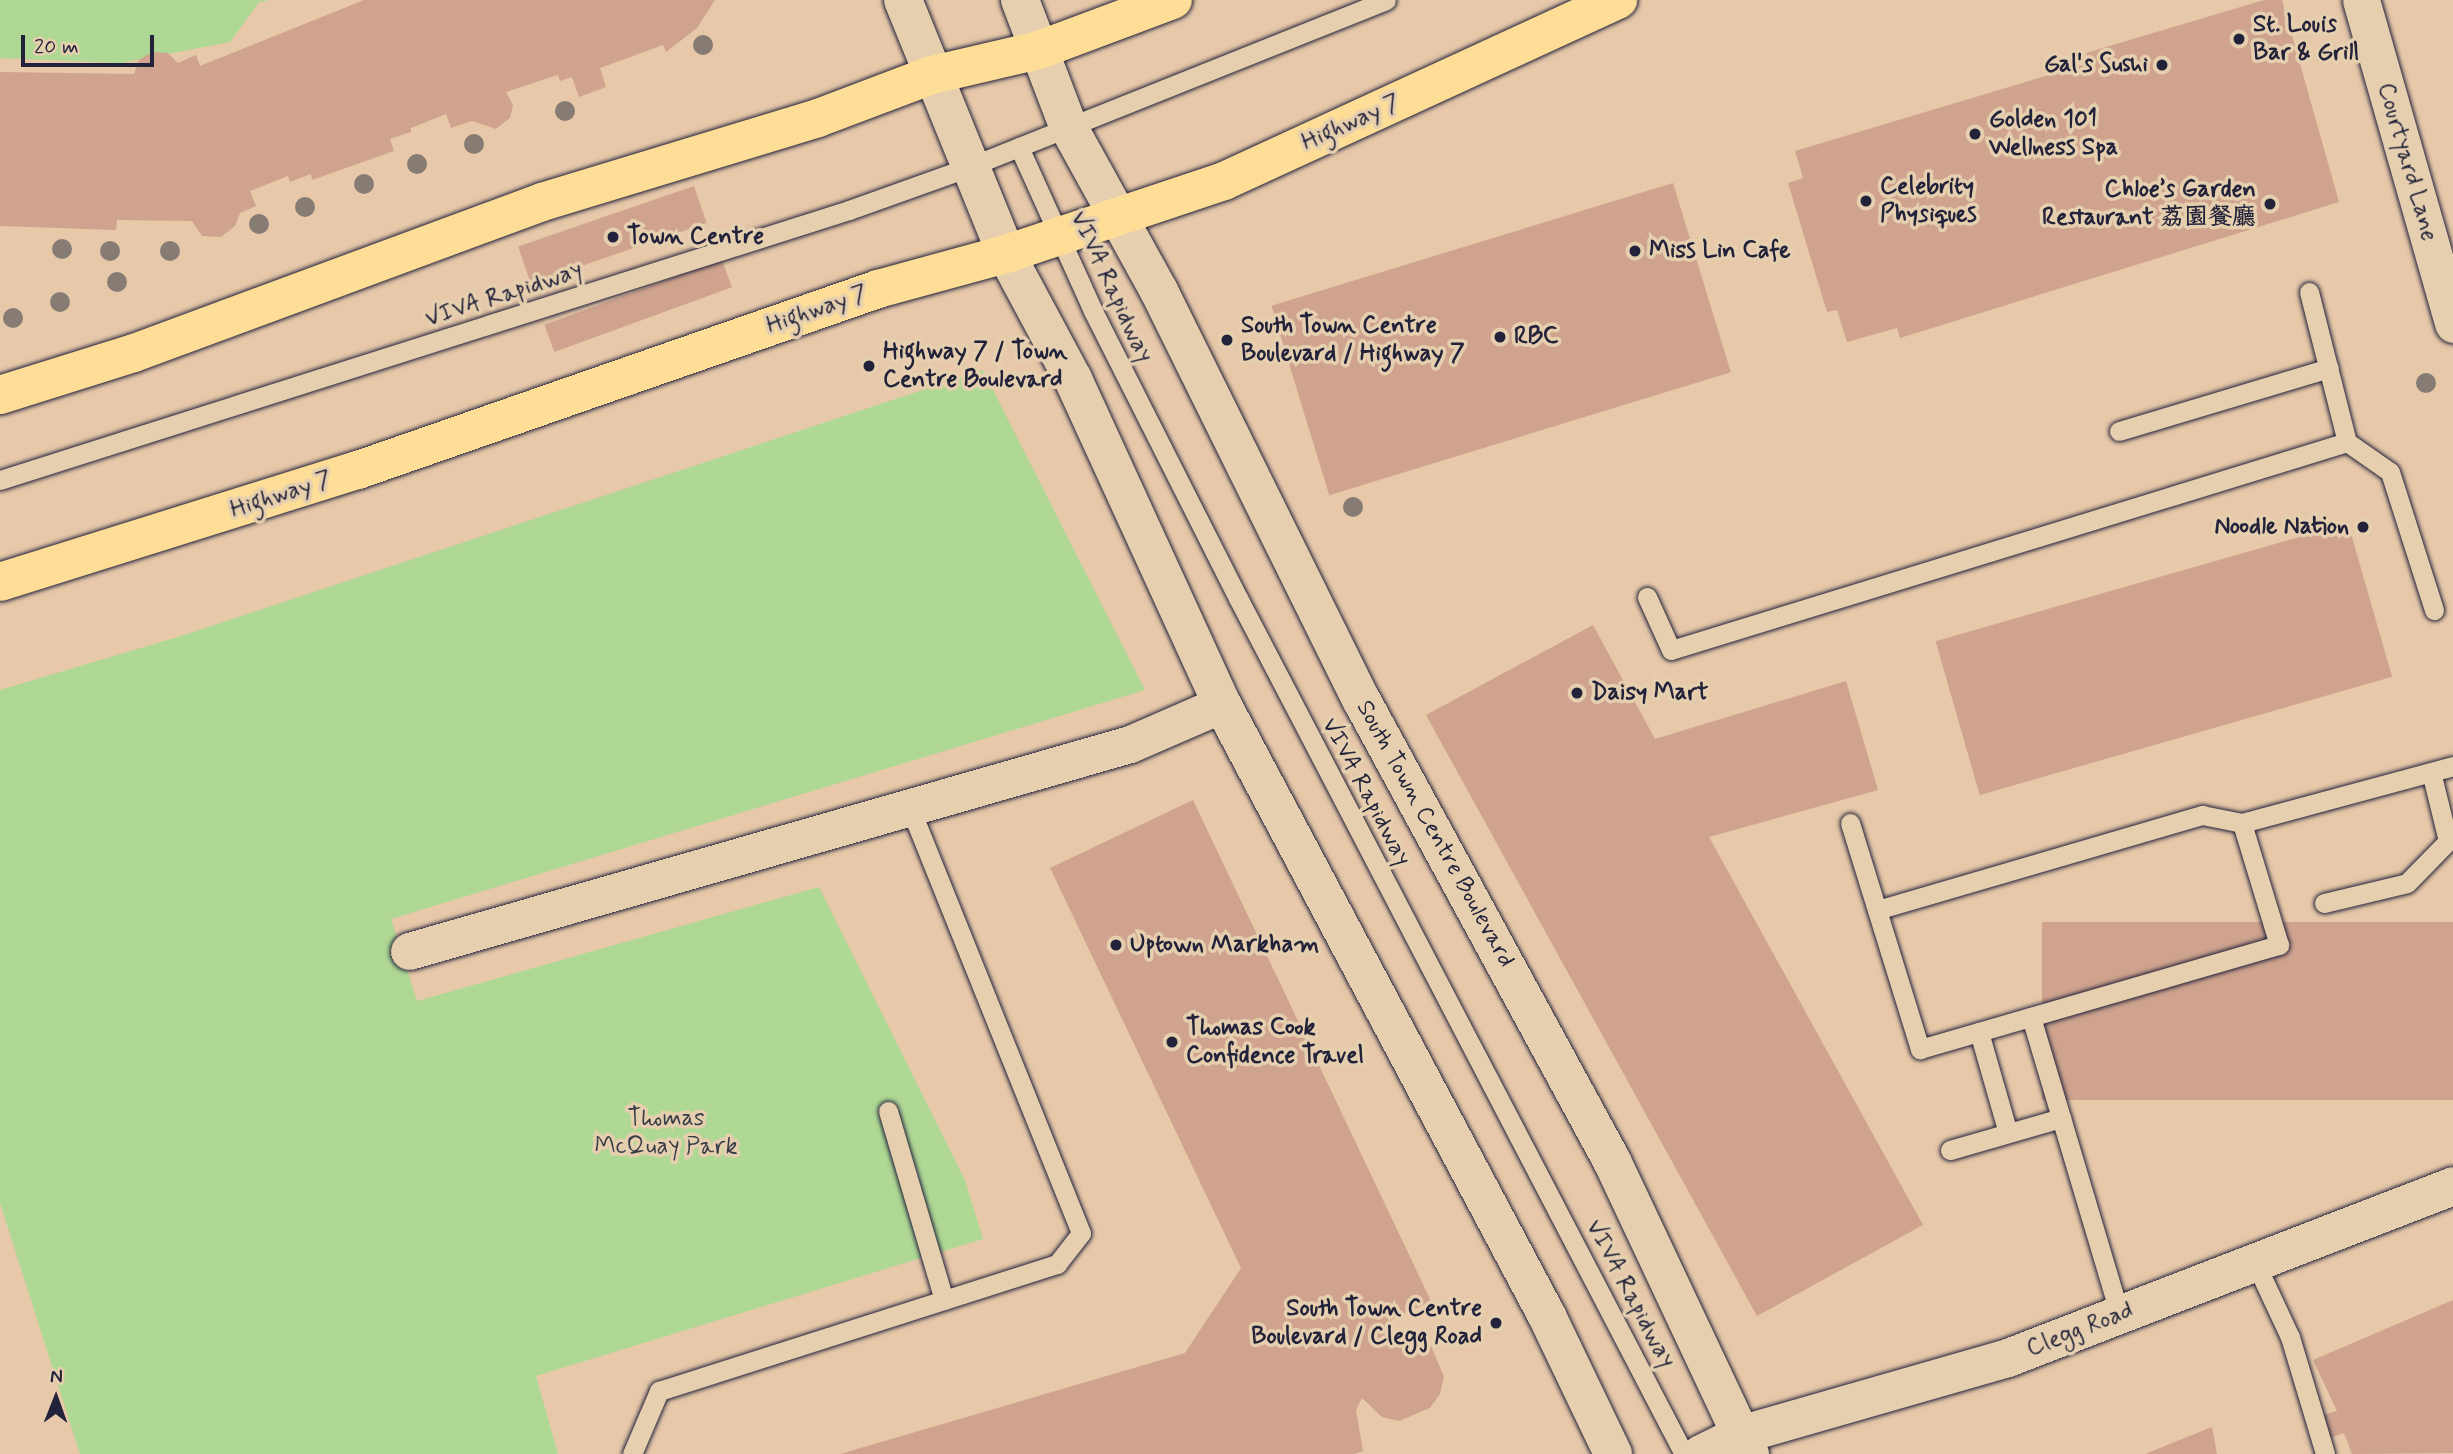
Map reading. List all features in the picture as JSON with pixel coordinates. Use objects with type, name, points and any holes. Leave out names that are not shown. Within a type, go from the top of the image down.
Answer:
[{"type":"main road","points":[[903,0],[1006,254],[1073,379],[1222,704],[1547,1316],[1613,1454]]},
{"type":"main road","name":"South Town Centre Boulevard","points":[[1020,0],[1069,128],[1119,215],[1362,701],[1612,1161],[1745,1444]]},
{"type":"main road","points":[[0,396],[134,353],[541,202],[818,118],[932,75],[1039,50],[1173,0]]},
{"type":"main road","name":"Highway 7","points":[[0,582],[358,470],[878,289],[1006,254],[1224,181],[1618,0]]},
{"type":"main road","name":"Clegg Road","points":[[1702,1454],[1745,1444],[2008,1358],[2453,1186]]},
{"type":"street","name":"Courtyard Lane","points":[[2361,0],[2453,324]]},
{"type":"street","points":[[409,951],[1130,744],[1222,704]]},
{"type":"lane","name":"VIVA Rapidway","points":[[0,480],[970,167],[1386,0]]},
{"type":"lane","name":"VIVA Rapidway","points":[[1019,147],[1238,598],[1684,1454]]},
{"type":"lane","points":[[2309,292],[2347,442],[2390,472],[2434,610]]},
{"type":"lane","points":[[2119,431],[2329,368]]},
{"type":"lane","points":[[1647,597],[1671,650],[2347,442]]},
{"type":"lane","points":[[1877,910],[2203,815],[2242,823],[2453,766]]},
{"type":"lane","points":[[2323,903],[2407,883],[2448,841],[2431,772]]},
{"type":"lane","points":[[632,1454],[659,1391],[1057,1264],[1081,1233],[910,807]]},
{"type":"lane","points":[[1850,823],[1920,1049],[2279,945],[2242,823]]},
{"type":"lane","points":[[2031,1017],[2120,1315]]},
{"type":"lane","points":[[1979,1032],[2008,1133]]},
{"type":"lane","points":[[888,1111],[944,1300]]},
{"type":"lane","points":[[1950,1150],[2061,1118]]},
{"type":"lane","points":[[2255,1262],[2290,1336],[2325,1454]]},
{"type":"green space","points":[[0,0],[270,0],[259,2],[230,42],[121,63],[0,58]]},
{"type":"green space","name":"Thomas McQuay Park","points":[[983,370],[1145,690],[391,919],[417,1001],[819,887],[965,1180],[983,1239],[536,1376],[558,1454],[80,1454],[0,1203],[0,690],[181,636]]},
{"type":"building","points":[[364,0],[715,0],[697,28],[666,52],[663,45],[600,68],[606,87],[579,97],[572,77],[560,81],[558,75],[506,92],[513,105],[510,118],[496,129],[472,121],[451,128],[446,114],[411,128],[411,132],[390,139],[394,151],[312,180],[311,174],[290,182],[288,176],[250,191],[256,206],[240,213],[235,226],[221,237],[202,236],[192,221],[117,220],[116,230],[0,226],[0,72],[134,74],[139,60],[152,52],[168,53],[178,63],[196,55],[200,66]]},
{"type":"building","points":[[2264,0],[2282,0],[2339,202],[1900,338],[1897,328],[1847,342],[1837,310],[1827,312],[1788,183],[1803,178],[1795,151],[2089,63],[2086,53]]},
{"type":"building","name":"RBC","points":[[1673,183],[1731,372],[1329,495],[1271,306]]},
{"type":"building","name":"Town Centre","points":[[694,186],[707,223],[531,283],[518,247]]},
{"type":"building","name":"Town Centre","points":[[722,260],[732,287],[554,352],[544,325]]},
{"type":"building","points":[[2348,523],[2392,677],[1980,795],[1936,641]]},
{"type":"building","points":[[1593,625],[1655,739],[1846,681],[1878,790],[1709,837],[1923,1225],[1757,1316],[1426,715]]},
{"type":"building","points":[[1193,800],[1431,1301],[1391,1320],[1387,1335],[1417,1336],[1431,1346],[1444,1377],[1440,1394],[1430,1408],[1399,1421],[1382,1417],[1362,1398],[1356,1410],[1363,1451],[1354,1454],[840,1454],[1185,1353],[1241,1268],[1050,868]]},
{"type":"building","points":[[2042,922],[2453,922],[2453,1100],[2042,1100]]},
{"type":"building","points":[[2453,1300],[2453,1453],[2352,1454],[2344,1433],[2327,1439],[2320,1416],[2337,1411],[2313,1360]]},
{"type":"building","points":[[2212,1427],[2217,1454],[2145,1454]]},
{"type":"place","name":"St. Louis Bar & Grill","points":[[2239,39]]},
{"type":"place","name":"Gal's Sushi","points":[[2162,65]]},
{"type":"place","name":"Golden 101 Wellness Spa","points":[[1975,134]]},
{"type":"place","name":"Celebrity Physiques","points":[[1866,201]]},
{"type":"place","name":"Chloe’s Garden Restaurant 荔園餐廳","points":[[2270,204]]},
{"type":"place","name":"Town Centre","points":[[613,237]]},
{"type":"place","name":"Miss Lin Cafe","points":[[1635,251]]},
{"type":"place","name":"RBC","points":[[1500,337]]},
{"type":"place","name":"South Town Centre Boulevard / Highway 7","points":[[1227,340]]},
{"type":"place","name":"Highway 7 / Town Centre Boulevard","points":[[869,366]]},
{"type":"place","name":"Noodle Nation","points":[[2363,527]]},
{"type":"place","name":"Daisy Mart","points":[[1577,693]]},
{"type":"place","name":"Uptown Markham","points":[[1116,945]]},
{"type":"place","name":"Thomas Cook Confidence Travel","points":[[1172,1042]]},
{"type":"place","name":"South Town Centre Boulevard / Clegg Road","points":[[1496,1323]]}]
